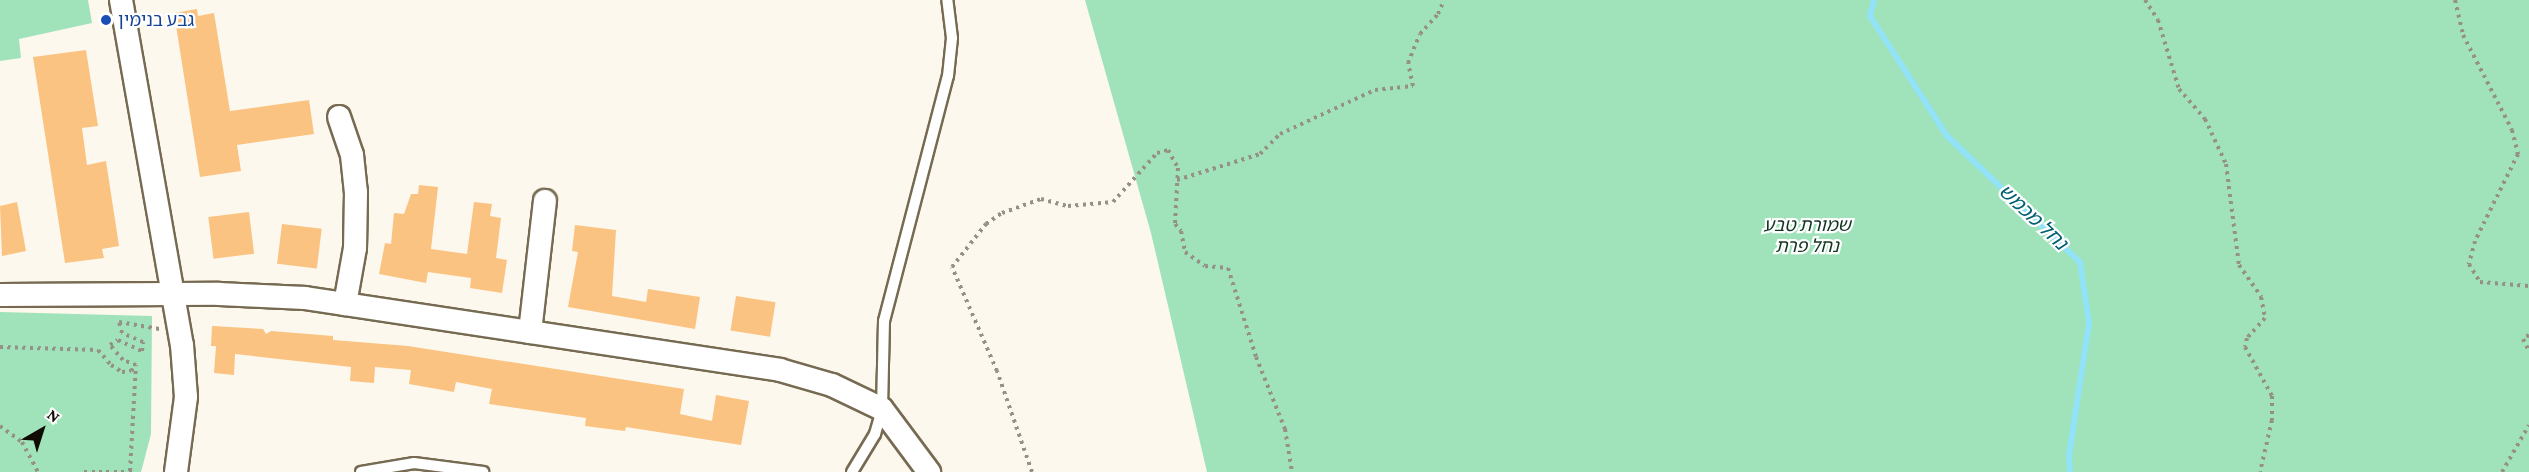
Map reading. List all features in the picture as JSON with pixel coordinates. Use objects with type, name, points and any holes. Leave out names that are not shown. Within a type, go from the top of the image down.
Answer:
[{"type":"street","points":[[121,0],[179,328],[186,397],[176,472]]},
{"type":"street","points":[[339,117],[352,155],[356,192],[355,248],[345,304]]},
{"type":"street","points":[[530,332],[545,201]]},
{"type":"street","points":[[0,295],[275,296],[345,304],[792,373],[845,390],[882,409],[929,472]]},
{"type":"lane","points":[[852,472],[875,434],[882,409],[885,316],[948,76],[952,38],[947,0]]},
{"type":"lane","points":[[361,472],[414,463],[483,472]]},
{"type":"path","points":[[1177,180],[1260,154],[1280,134],[1375,90],[1413,86],[1408,63],[1420,34],[1438,14],[1444,0]]},
{"type":"path","points":[[2145,0],[2158,20],[2179,89],[2205,119],[2226,164],[2239,265],[2261,297],[2265,318],[2247,338],[2245,347],[2272,396],[2272,420],[2260,472]]},
{"type":"path","points":[[2455,0],[2463,35],[2512,130],[2518,154],[2475,241],[2469,264],[2480,282],[2529,286]]},
{"type":"path","points":[[1032,472],[997,371],[952,267],[986,224],[1002,213],[1041,199],[1068,206],[1113,202],[1157,153],[1168,150],[1178,168],[1175,224],[1181,231],[1185,252],[1205,266],[1228,268],[1256,357],[1284,429],[1292,472]]},
{"type":"path","points":[[136,365],[123,360],[110,345],[118,340],[142,351],[143,342],[122,333],[119,322],[129,321],[145,329],[179,328]]},
{"type":"path","points":[[2529,335],[2523,339],[2529,351]]},
{"type":"path","points":[[0,347],[98,350],[122,372],[131,371],[136,365]]},
{"type":"path","points":[[130,471],[136,365]]},
{"type":"path","points":[[2502,472],[2529,425]]},
{"type":"path","points":[[0,426],[22,442],[38,472]]},
{"type":"path","points":[[84,472],[136,472]]},
{"type":"green space","points":[[0,0],[88,0],[92,23],[19,39],[21,58],[0,61]]},
{"type":"green space","name":"שמורת טבע נחל פרת","points":[[1085,0],[2529,0],[2529,472],[1207,472],[1151,233]]},
{"type":"green space","points":[[0,312],[152,316],[151,434],[141,472],[0,472]]},
{"type":"building","points":[[197,9],[198,16],[214,13],[230,111],[309,100],[314,134],[237,145],[241,171],[200,177],[174,13]]},
{"type":"building","points":[[86,50],[98,126],[82,128],[87,165],[106,161],[119,246],[102,249],[104,258],[65,263],[33,57]]},
{"type":"building","points":[[419,185],[438,187],[431,249],[467,254],[474,202],[492,204],[490,216],[501,218],[496,258],[507,260],[502,293],[470,288],[471,278],[428,272],[426,283],[379,274],[385,243],[391,244],[394,213],[404,214],[411,194],[418,194]]},
{"type":"building","points":[[17,202],[26,251],[2,256],[0,206]]},
{"type":"building","points":[[249,212],[254,254],[213,259],[208,217]]},
{"type":"building","points":[[282,224],[322,229],[317,269],[277,264]]},
{"type":"building","points":[[575,225],[616,230],[612,296],[646,302],[648,289],[700,297],[695,329],[568,307],[578,252],[572,251]]},
{"type":"building","points":[[736,296],[776,302],[770,337],[731,331]]},
{"type":"building","points":[[212,326],[263,329],[266,334],[271,331],[333,336],[333,340],[408,346],[684,389],[680,414],[712,421],[716,395],[749,401],[741,445],[626,427],[625,431],[585,426],[586,418],[489,404],[492,389],[456,382],[454,392],[409,384],[411,370],[375,367],[374,383],[350,381],[351,367],[235,354],[234,375],[214,373],[216,346],[211,346]]},
{"type":"waterway","name":"נחל מכמש","points":[[1874,0],[1870,16],[1947,136],[2080,262],[2089,323],[2069,455],[2070,472]]},
{"type":"place","name":"גבע בנימין","points":[[106,20]]}]
